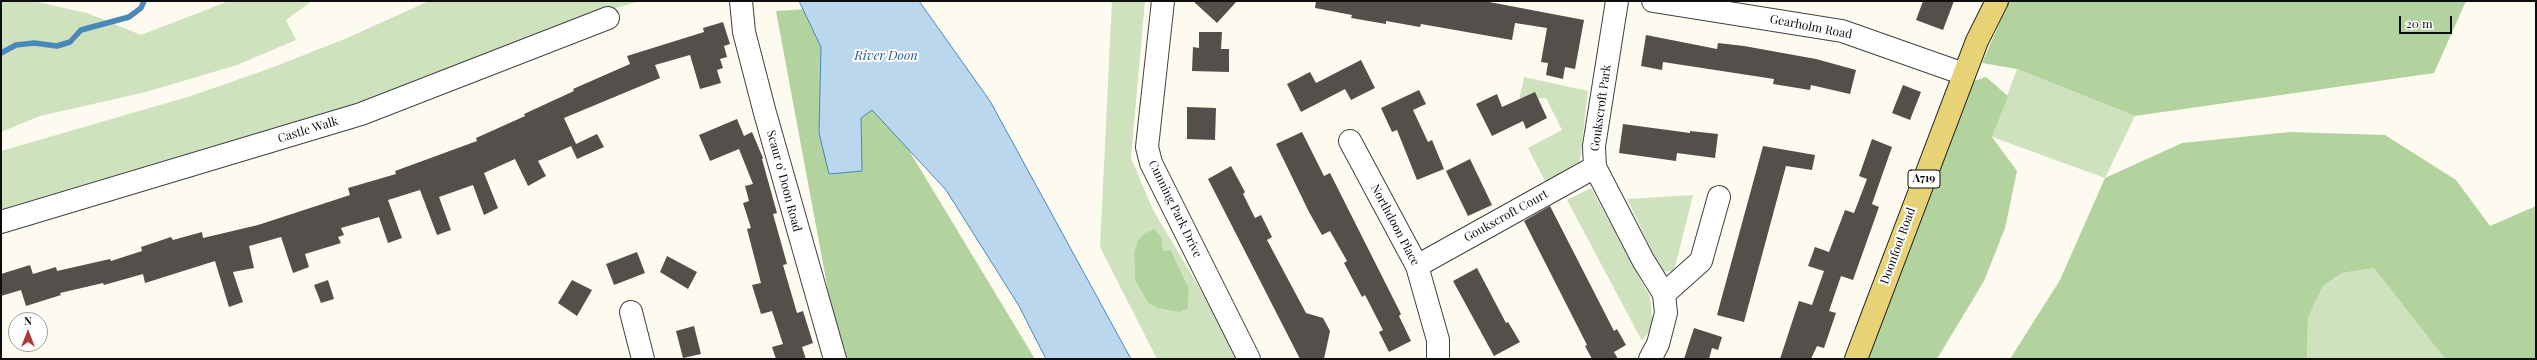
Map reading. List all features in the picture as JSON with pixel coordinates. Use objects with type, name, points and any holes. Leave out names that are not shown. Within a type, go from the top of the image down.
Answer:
[{"type":"main road","name":"Doonfoot Road","points":[[1856,359],[1964,74],[1997,1]]},
{"type":"street","name":"Scaur o' Doon Road","points":[[741,1],[744,32],[765,113],[835,359]]},
{"type":"street","name":"Cunning Park Drive","points":[[1163,1],[1147,147],[1151,163],[1249,359]]},
{"type":"street","name":"Goukscroft Park","points":[[1616,1],[1594,146],[1595,167],[1643,260],[1664,294],[1666,313],[1658,344],[1650,359]]},
{"type":"street","name":"Gearholm Road","points":[[1653,1],[1842,31],[1964,74]]},
{"type":"street","name":"Castle Walk","points":[[1,222],[361,114],[608,18]]},
{"type":"street","name":"Northdoon Place","points":[[1350,141],[1417,266],[1438,340],[1438,359]]},
{"type":"street","name":"Goukscroft Court","points":[[1417,266],[1595,167]]},
{"type":"street","points":[[1664,294],[1701,261],[1719,197]]},
{"type":"street","points":[[631,312],[643,359]]},
{"type":"green space","points":[[1,1],[33,1],[87,13],[141,35],[229,1],[312,1],[286,20],[296,40],[237,65],[146,92],[40,116],[1,132]]},
{"type":"green space","points":[[429,1],[640,1],[596,14],[355,112],[1,214],[1,151],[191,96],[271,68],[347,38]]},
{"type":"green space","points":[[1112,1],[1145,1],[1131,158],[1153,210],[1242,359],[1157,359],[1100,247]],"holes":[[[1162,239],[1163,251],[1171,250],[1189,289],[1188,308],[1148,303],[1135,280],[1134,253]]]},
{"type":"green space","points":[[2009,1],[2466,1],[2434,73],[2135,116],[2017,69],[1982,63]]},
{"type":"green space","points":[[823,8],[1035,359],[845,359],[838,344],[776,11]]},
{"type":"green space","points":[[2017,69],[2135,116],[2105,178],[1992,137]]},
{"type":"green space","points":[[1524,77],[1588,91],[1580,161],[1546,183],[1528,148],[1562,130],[1546,98],[1519,100]]},
{"type":"green space","points":[[1986,77],[2008,96],[1992,137],[2017,171],[2005,228],[1984,281],[1937,359],[1859,359],[1974,81]]},
{"type":"green space","points":[[2290,132],[2385,135],[2456,180],[2490,226],[2536,206],[2536,359],[2445,359],[2374,268],[2342,273],[2323,286],[2308,318],[2307,359],[2010,359],[2060,280],[2105,178],[2182,143]]},
{"type":"green space","points":[[1591,188],[1650,297],[1653,326],[1642,341],[1567,200]]},
{"type":"green space","points":[[1693,195],[1674,271],[1662,272],[1627,199]]},
{"type":"green space","points":[[1155,229],[1162,239],[1163,251],[1171,250],[1189,289],[1188,308],[1179,312],[1159,308],[1148,303],[1135,280],[1134,253],[1138,241],[1145,233]]},
{"type":"green space","points":[[2374,268],[2445,359],[2307,359],[2308,318],[2323,286],[2342,273]]},
{"type":"water","name":"River Doon","points":[[799,1],[919,1],[990,101],[1131,359],[1046,359],[1019,306],[946,190],[872,110],[861,118],[862,171],[829,174],[819,133],[821,47]]},
{"type":"building","points":[[1193,1],[1237,1],[1217,23]]},
{"type":"building","points":[[1316,1],[1484,1],[1584,20],[1575,69],[1565,67],[1563,79],[1546,75],[1548,63],[1541,62],[1547,28],[1515,23],[1512,40],[1421,24],[1420,27],[1386,21],[1386,24],[1351,18],[1352,15],[1315,8]]},
{"type":"building","points":[[1923,1],[1954,1],[1943,30],[1916,20]]},
{"type":"building","points":[[723,22],[730,44],[724,46],[727,57],[720,59],[723,68],[717,70],[721,83],[700,89],[690,55],[655,65],[660,78],[564,118],[576,144],[597,134],[604,147],[577,159],[571,146],[538,161],[546,176],[528,186],[515,159],[484,173],[498,208],[484,215],[473,185],[439,197],[451,230],[437,235],[420,190],[388,200],[402,238],[388,243],[379,217],[341,228],[344,235],[338,237],[341,243],[305,254],[309,267],[293,273],[281,237],[249,246],[254,268],[233,272],[243,302],[229,307],[215,261],[145,283],[143,274],[104,285],[103,283],[60,293],[61,295],[26,306],[21,290],[1,296],[1,274],[30,265],[33,274],[56,267],[57,271],[110,259],[111,261],[142,251],[141,247],[171,237],[173,240],[202,232],[203,238],[258,225],[350,195],[348,188],[396,174],[395,171],[477,141],[476,138],[525,116],[524,114],[574,91],[573,89],[630,64],[627,56],[704,32],[703,28]]},
{"type":"building","points":[[1199,32],[1222,32],[1221,49],[1229,49],[1229,72],[1192,71],[1193,47],[1199,48]]},
{"type":"building","points":[[1646,35],[1717,49],[1718,43],[1744,46],[1816,59],[1856,70],[1850,94],[1811,85],[1810,90],[1773,84],[1774,79],[1663,62],[1662,70],[1641,66]]},
{"type":"building","points":[[1361,60],[1375,88],[1351,100],[1345,89],[1301,112],[1287,84],[1310,72],[1316,83]]},
{"type":"building","points":[[1903,85],[1921,92],[1910,120],[1892,113]]},
{"type":"building","points":[[1419,90],[1426,104],[1413,110],[1428,142],[1432,140],[1444,169],[1417,180],[1397,130],[1392,132],[1381,108]]},
{"type":"building","points":[[1535,92],[1547,118],[1526,129],[1523,121],[1492,136],[1476,104],[1497,94],[1502,107]]},
{"type":"building","points":[[1187,107],[1216,108],[1215,140],[1187,139]]},
{"type":"building","points":[[737,119],[744,136],[752,132],[763,158],[762,159],[777,213],[773,214],[787,264],[783,265],[797,313],[803,311],[813,343],[802,347],[806,359],[776,359],[772,347],[783,344],[772,311],[761,314],[752,285],[761,283],[747,229],[751,228],[743,203],[749,201],[745,186],[753,184],[739,149],[710,161],[699,135]]},
{"type":"building","points":[[1623,124],[1690,133],[1690,131],[1718,134],[1715,158],[1677,153],[1676,161],[1619,153]]},
{"type":"building","points":[[1302,132],[1324,176],[1330,173],[1401,314],[1399,316],[1411,341],[1389,352],[1379,332],[1383,330],[1365,295],[1362,297],[1344,263],[1347,261],[1330,231],[1322,235],[1309,212],[1276,144]]},
{"type":"building","points":[[1872,139],[1892,147],[1872,204],[1879,207],[1853,280],[1841,276],[1829,311],[1836,313],[1824,348],[1817,346],[1811,359],[1780,359],[1799,301],[1812,305],[1824,271],[1808,266],[1815,247],[1829,252],[1845,210],[1854,213],[1867,179],[1859,176]]},
{"type":"building","points":[[1763,146],[1815,155],[1812,170],[1786,166],[1744,322],[1717,315]]},
{"type":"building","points":[[1470,159],[1492,205],[1468,216],[1446,171]]},
{"type":"building","points":[[1231,166],[1245,192],[1243,194],[1255,218],[1261,215],[1272,237],[1267,240],[1306,313],[1323,318],[1330,331],[1324,359],[1300,359],[1208,179]]},
{"type":"building","points":[[1550,206],[1614,331],[1617,329],[1626,345],[1614,352],[1618,359],[1592,359],[1585,346],[1587,345],[1524,221]]},
{"type":"building","points":[[637,252],[645,273],[614,285],[606,264]]},
{"type":"building","points":[[667,256],[697,272],[688,289],[660,272]]},
{"type":"building","points":[[1477,268],[1506,323],[1508,322],[1520,342],[1494,356],[1453,281]]},
{"type":"building","points":[[328,280],[334,299],[321,303],[314,285]]},
{"type":"building","points":[[572,280],[592,290],[577,316],[558,303]]},
{"type":"building","points":[[694,326],[701,354],[683,358],[676,331]]},
{"type":"building","points":[[1694,328],[1722,337],[1718,350],[1712,348],[1709,359],[1684,359]]},
{"type":"waterway","points":[[1,53],[16,45],[34,43],[57,46],[70,42],[81,30],[129,17],[141,8],[144,1]]}]
